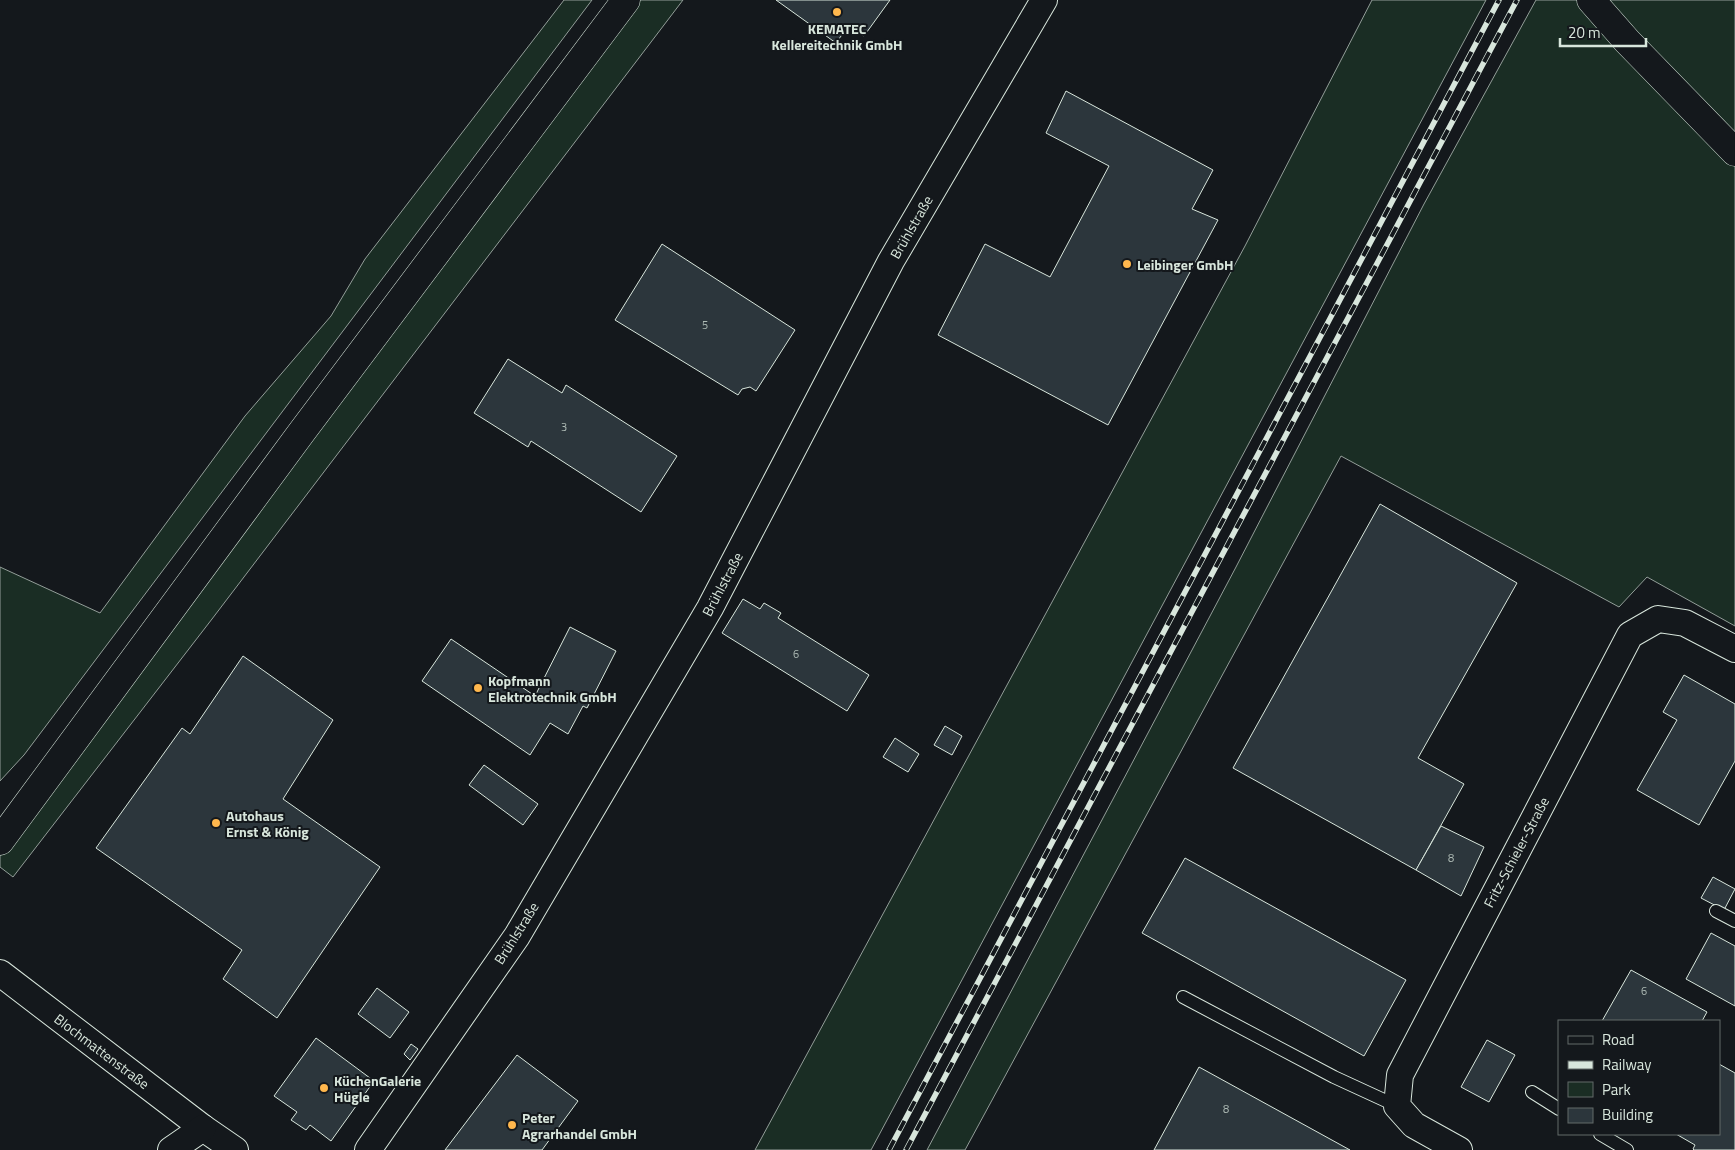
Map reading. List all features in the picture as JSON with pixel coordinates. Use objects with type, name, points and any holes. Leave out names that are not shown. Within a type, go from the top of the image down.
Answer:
[{"type":"main road","points":[[0,841],[301,433],[626,0]]},
{"type":"main road","points":[[1591,0],[1627,41],[1735,152]]},
{"type":"street","name":"Brühlstraße","points":[[368,1150],[516,936],[710,608],[891,261],[1044,0]]},
{"type":"street","name":"Fritz-Schieler-Straße","points":[[1397,1106],[1400,1075],[1630,636],[1658,619],[1685,623],[1735,650]]},
{"type":"street","points":[[0,821],[31,799]]},
{"type":"street","name":"Blochmattenstraße","points":[[0,973],[235,1150]]},
{"type":"street","points":[[1397,1106],[1414,1125],[1459,1150]]},
{"type":"street","points":[[171,1150],[204,1128]]},
{"type":"lane","points":[[1716,910],[1735,922]]},
{"type":"lane","points":[[1183,997],[1334,1077],[1397,1106]]},
{"type":"lane","points":[[1532,1092],[1558,1108]]},
{"type":"lane","points":[[1602,1135],[1627,1150]]},
{"type":"green space","points":[[564,0],[592,0],[24,755],[0,781],[0,567],[100,613],[245,416],[331,316],[365,259]]},
{"type":"green space","points":[[637,0],[683,0],[212,619],[13,877],[0,867],[0,851]]},
{"type":"green space","points":[[1372,0],[1486,0],[871,1150],[755,1150],[1245,246]]},
{"type":"green space","points":[[1536,0],[1735,0],[1735,626],[1647,577],[1619,607],[1341,456],[965,1150],[927,1150],[1236,567],[1424,204]]},
{"type":"building","name":"KEMATEC Kellereitechnik GmbH","points":[[776,0],[890,0],[864,36],[849,25],[836,43]]},
{"type":"building","points":[[1066,91],[1213,170],[1192,209],[1218,220],[1108,425],[938,335],[985,244],[1050,277],[1109,166],[1046,133]]},
{"type":"building","points":[[662,244],[795,330],[756,391],[750,387],[742,389],[738,395],[615,320]]},
{"type":"building","points":[[508,359],[562,393],[566,385],[677,456],[641,512],[531,441],[528,447],[474,413]]},
{"type":"building","points":[[1380,504],[1517,583],[1418,758],[1464,784],[1416,870],[1233,768]]},
{"type":"building","points":[[743,599],[760,609],[764,603],[781,613],[778,618],[869,675],[847,711],[722,633]]},
{"type":"building","name":"Kopfmann Elektrotechnik GmbH","points":[[570,627],[616,651],[587,708],[583,706],[568,734],[550,723],[530,755],[422,681],[451,639],[535,696]]},
{"type":"building","name":"Autohaus Ernst & König","points":[[243,656],[333,720],[283,799],[380,867],[277,1018],[223,979],[242,950],[96,848],[182,728],[190,734]]},
{"type":"building","points":[[1684,675],[1735,704],[1735,761],[1699,825],[1637,790],[1677,720],[1663,712]]},
{"type":"building","points":[[945,726],[962,736],[952,755],[934,745]]},
{"type":"building","points":[[895,738],[919,754],[908,772],[883,757]]},
{"type":"building","points":[[484,765],[538,804],[523,825],[469,785]]},
{"type":"building","points":[[1441,826],[1484,847],[1461,896],[1416,870]]},
{"type":"building","points":[[1185,858],[1406,980],[1364,1056],[1142,933]]},
{"type":"building","points":[[1713,877],[1735,889],[1724,910],[1701,898]]},
{"type":"building","points":[[1711,933],[1735,946],[1735,1006],[1686,979]]},
{"type":"building","points":[[1631,970],[1707,1012],[1703,1020],[1603,1020]]},
{"type":"building","points":[[377,988],[409,1012],[390,1038],[358,1014]]},
{"type":"building","name":"KüchenGalerie Hügle","points":[[316,1038],[374,1081],[331,1141],[310,1125],[306,1130],[291,1120],[297,1112],[274,1096]]},
{"type":"building","points":[[1487,1040],[1515,1055],[1489,1102],[1461,1087]]},
{"type":"building","points":[[411,1044],[418,1049],[410,1060],[404,1054]]},
{"type":"building","name":"Peter Agrarhandel GmbH","points":[[517,1055],[578,1101],[542,1150],[445,1150]]},
{"type":"building","points":[[1720,1065],[1735,1073],[1735,1150],[1694,1150],[1695,1145],[1678,1135],[1720,1135]]},
{"type":"building","points":[[1199,1067],[1350,1150],[1154,1150]]},
{"type":"railway","points":[[889,1150],[1499,0]]},
{"type":"railway","points":[[906,1150],[1517,0]]},
{"type":"place","name":"KEMATEC Kellereitechnik GmbH","points":[[837,12]]},
{"type":"place","name":"Leibinger GmbH","points":[[1127,264]]},
{"type":"place","name":"Kopfmann Elektrotechnik GmbH","points":[[478,688]]},
{"type":"place","name":"Autohaus Ernst & König","points":[[216,823]]},
{"type":"place","name":"KüchenGalerie Hügle","points":[[324,1088]]},
{"type":"place","name":"Peter Agrarhandel GmbH","points":[[512,1125]]}]
